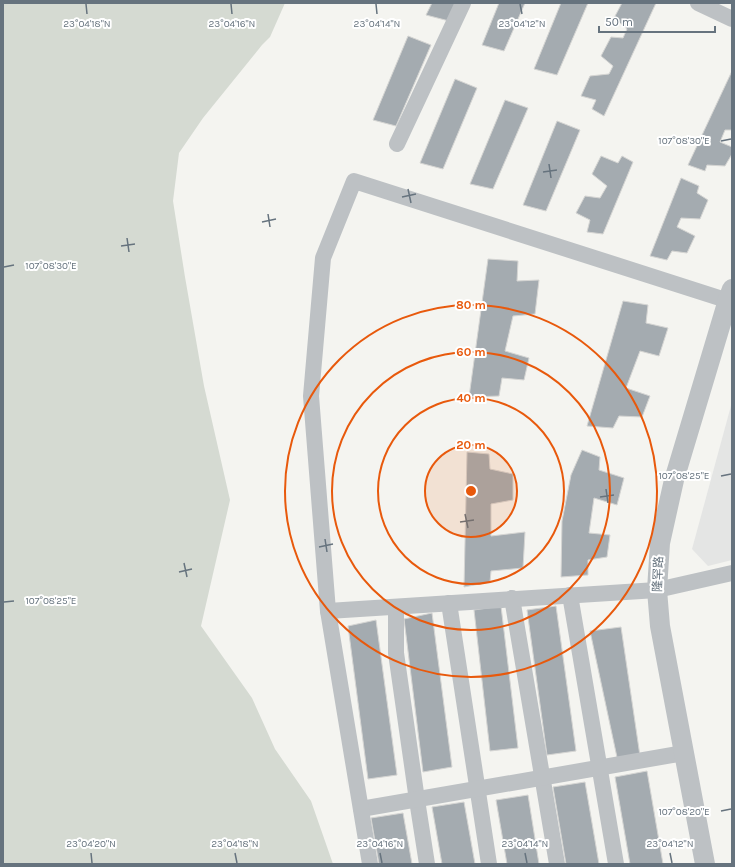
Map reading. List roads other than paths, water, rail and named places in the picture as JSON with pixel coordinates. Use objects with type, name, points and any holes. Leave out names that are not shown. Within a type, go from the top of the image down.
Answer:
[{"type":"street","points":[[397,144],[463,3]]},
{"type":"street","points":[[698,3],[732,19]]},
{"type":"street","points":[[370,864],[328,611],[311,396],[323,258],[354,181],[731,297]]},
{"type":"street","name":"隆罕路","points":[[705,864],[660,626],[657,590],[660,543],[674,480],[731,297]]},
{"type":"street","points":[[328,611],[512,598],[657,590],[732,573]]},
{"type":"street","points":[[570,595],[616,864]]},
{"type":"street","points":[[512,598],[557,864]]},
{"type":"street","points":[[449,603],[489,864]]},
{"type":"street","points":[[396,607],[396,653],[427,864]]},
{"type":"street","points":[[361,809],[684,753]]}]
